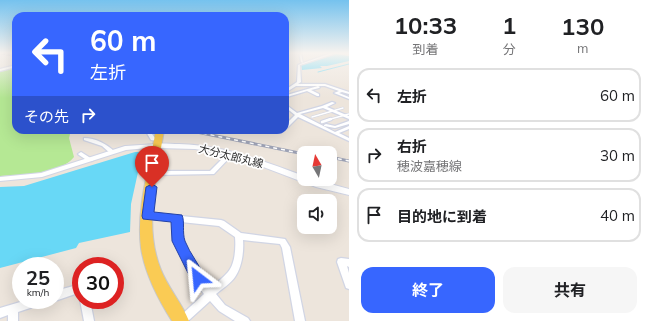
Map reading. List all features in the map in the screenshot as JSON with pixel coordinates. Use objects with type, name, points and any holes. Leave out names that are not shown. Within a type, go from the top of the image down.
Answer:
[{"type":"main road","name":"大分太郎丸線","points":[[158,139],[201,147],[260,162],[319,185],[349,192]]},
{"type":"main road","points":[[158,139],[147,216],[146,237],[151,262],[163,291],[181,321]]},
{"type":"street","points":[[289,91],[299,82],[297,68]]},
{"type":"street","points":[[296,85],[325,85],[349,93]]},
{"type":"street","points":[[289,93],[325,85]]},
{"type":"street","points":[[307,90],[318,94]]},
{"type":"street","points":[[342,91],[336,93],[349,98]]},
{"type":"street","points":[[289,123],[299,114],[333,104]]},
{"type":"street","points":[[323,107],[349,118]]},
{"type":"street","points":[[289,108],[349,140]]},
{"type":"street","points":[[299,114],[312,117],[335,127],[349,122]]},
{"type":"street","points":[[336,133],[349,128]]},
{"type":"street","points":[[150,134],[153,139],[158,139]]},
{"type":"street","points":[[86,139],[104,145],[112,152]]},
{"type":"street","points":[[0,179],[42,175],[112,152],[138,146],[158,139]]},
{"type":"street","points":[[81,154],[90,160]]},
{"type":"street","points":[[154,173],[212,173],[230,154]]},
{"type":"street","points":[[147,216],[178,218],[221,224],[239,236],[282,241],[285,244],[300,321]]},
{"type":"street","points":[[178,218],[176,228],[178,241],[193,270],[209,295],[222,308],[245,321]]},
{"type":"street","points":[[181,321],[232,274],[237,264],[239,236]]},
{"type":"street","points":[[349,263],[341,262],[349,285]]},
{"type":"street","points":[[0,313],[13,309],[13,321]]},
{"type":"street","points":[[87,309],[89,321]]},
{"type":"lane","points":[[312,117],[343,108]]},
{"type":"lane","points":[[322,122],[349,114]]},
{"type":"green space","points":[[12,68],[12,134],[70,134],[69,138],[74,157],[68,163],[60,167],[40,172],[0,176],[0,70]]},
{"type":"water","points":[[302,68],[322,68],[302,70]]},
{"type":"water","points":[[135,152],[142,152],[131,204],[130,232],[79,243],[76,248],[42,257],[12,257],[12,265],[0,268],[0,187],[24,186]]},
{"type":"waterway","points":[[318,72],[334,68]]},
{"type":"railway","points":[[206,134],[297,153]]},
{"type":"railway","points":[[337,158],[349,161]]},
{"type":"route","points":[[152,187],[147,216],[178,218],[176,228],[178,241],[198,278]]}]
